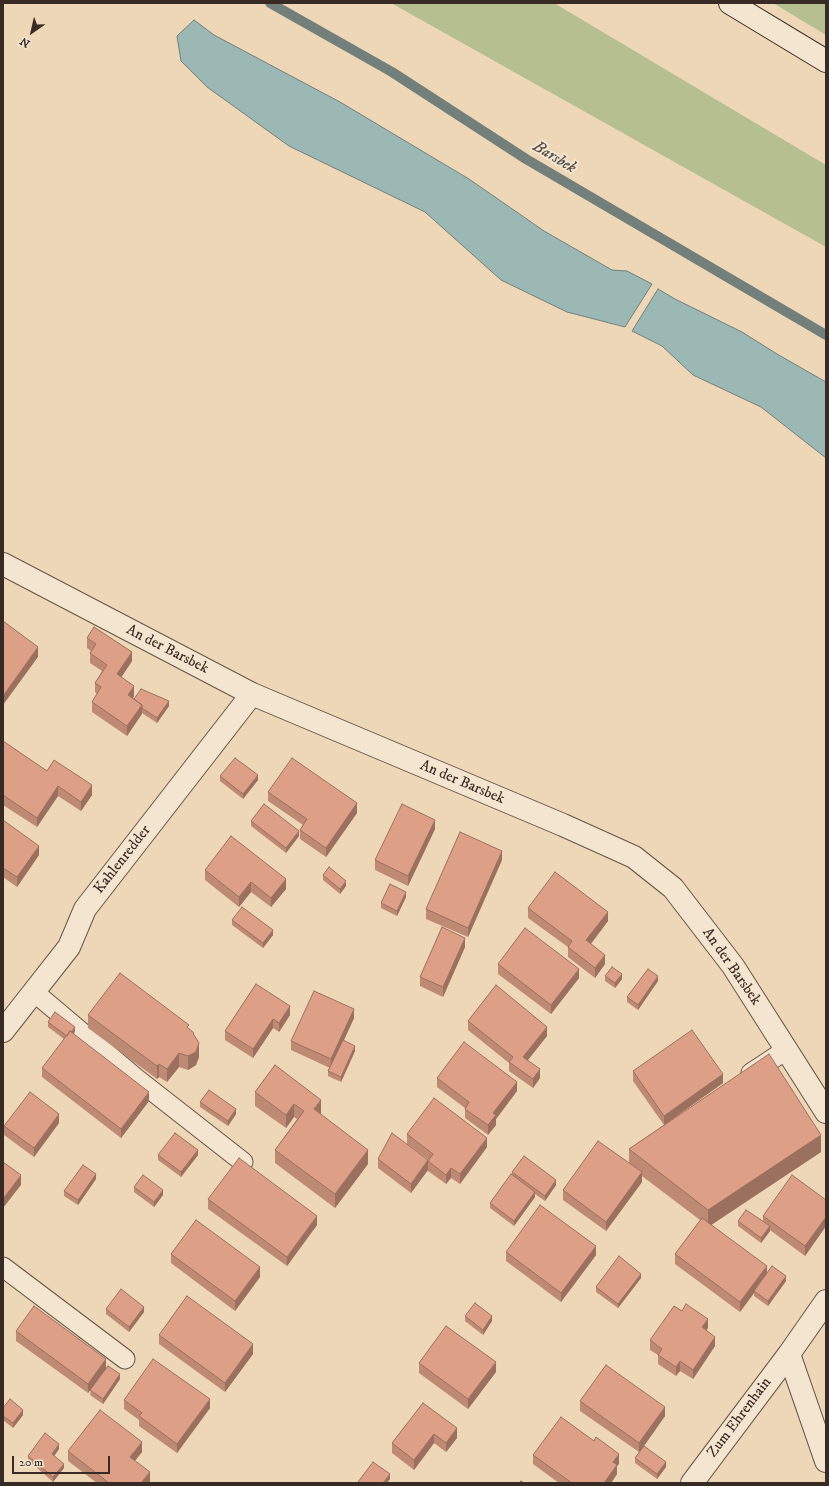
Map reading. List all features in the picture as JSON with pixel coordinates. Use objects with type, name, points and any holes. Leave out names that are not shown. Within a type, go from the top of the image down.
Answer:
[{"type":"street","points":[[730,3],[826,62]]},
{"type":"street","name":"An der Barsbek","points":[[3,564],[252,694],[563,825],[634,857],[673,888],[733,966],[826,1112]]},
{"type":"street","name":"Kahlenredder","points":[[3,1032],[69,947],[85,909],[252,694]]},
{"type":"street","name":"Zum Ehrenhain","points":[[692,1483],[789,1354],[826,1301]]},
{"type":"street","points":[[789,1354],[826,1461]]},
{"type":"lane","points":[[34,992],[137,1079],[243,1162]]},
{"type":"lane","points":[[734,1084],[786,1050]]},
{"type":"lane","points":[[3,1267],[125,1359]]},
{"type":"green space","points":[[391,3],[554,3],[826,165],[826,247]]},
{"type":"green space","points":[[773,3],[826,3],[826,35]]},
{"type":"water","points":[[194,20],[214,35],[340,102],[469,179],[544,231],[612,270],[627,271],[652,284],[625,327],[567,312],[501,280],[425,212],[289,146],[207,87],[181,61],[177,36]]},
{"type":"water","points":[[658,289],[742,332],[826,382],[826,458],[761,407],[693,375],[662,346],[632,331]]},
{"type":"building","points":[[3,621],[38,647],[3,696]]},
{"type":"building","points":[[94,627],[132,652],[117,674],[134,686],[128,695],[142,705],[127,726],[92,702],[101,687],[95,683],[107,665],[90,653],[96,644],[87,638]]},
{"type":"building","points":[[141,689],[169,701],[157,718],[142,708],[142,705],[134,699]]},
{"type":"building","points":[[3,741],[47,771],[54,760],[92,785],[81,802],[58,786],[37,818],[3,795]]},
{"type":"building","points":[[235,758],[258,775],[243,794],[220,776]]},
{"type":"building","points":[[292,758],[357,803],[326,848],[300,830],[307,819],[268,792]]},
{"type":"building","points":[[264,804],[299,831],[286,848],[251,821]]},
{"type":"building","points":[[402,804],[435,820],[408,876],[375,860]]},
{"type":"building","points":[[3,820],[39,846],[17,877],[3,868]]},
{"type":"building","points":[[460,832],[502,851],[468,928],[426,909]]},
{"type":"building","points":[[231,836],[286,879],[271,898],[251,882],[239,897],[205,870]]},
{"type":"building","points":[[329,867],[346,881],[340,889],[323,875]]},
{"type":"building","points":[[555,872],[608,912],[586,940],[605,955],[595,968],[568,947],[572,941],[528,908]]},
{"type":"building","points":[[390,884],[406,892],[397,911],[381,903]]},
{"type":"building","points":[[242,907],[273,930],[263,943],[232,920]]},
{"type":"building","points":[[442,927],[465,938],[443,987],[420,977]]},
{"type":"building","points":[[525,928],[579,969],[551,1005],[498,964]]},
{"type":"building","points":[[612,967],[622,974],[615,983],[605,976]]},
{"type":"building","points":[[648,969],[658,976],[638,1005],[627,997]]},
{"type":"building","points":[[120,973],[189,1025],[187,1027],[194,1033],[193,1034],[199,1043],[196,1052],[188,1056],[179,1053],[167,1069],[159,1064],[157,1066],[88,1015]]},
{"type":"building","points":[[256,984],[290,1006],[279,1023],[273,1019],[253,1049],[225,1031]]},
{"type":"building","points":[[496,985],[547,1027],[523,1057],[540,1069],[533,1079],[509,1062],[513,1057],[468,1021]]},
{"type":"building","points":[[314,991],[354,1009],[331,1059],[291,1041]]},
{"type":"building","points":[[55,1012],[75,1027],[67,1036],[48,1022]]},
{"type":"building","points":[[692,1030],[723,1074],[664,1116],[633,1071]]},
{"type":"building","points":[[70,1031],[149,1092],[121,1129],[42,1068]]},
{"type":"building","points":[[343,1040],[355,1046],[341,1077],[328,1071]]},
{"type":"building","points":[[464,1042],[517,1082],[493,1113],[496,1115],[488,1125],[465,1109],[469,1102],[437,1078]]},
{"type":"building","points":[[769,1054],[821,1135],[708,1210],[629,1149]]},
{"type":"building","points":[[275,1065],[321,1100],[314,1109],[368,1150],[335,1194],[275,1150],[304,1111],[294,1104],[286,1115],[255,1092]]},
{"type":"building","points":[[209,1090],[236,1109],[228,1121],[200,1102]]},
{"type":"building","points":[[30,1092],[59,1114],[34,1148],[4,1126]]},
{"type":"building","points":[[434,1098],[487,1138],[460,1174],[451,1168],[446,1175],[428,1161],[433,1154],[407,1134]]},
{"type":"building","points":[[175,1133],[198,1150],[181,1172],[158,1155]]},
{"type":"building","points":[[392,1133],[428,1160],[411,1184],[378,1159]]},
{"type":"building","points":[[598,1141],[642,1172],[606,1222],[563,1190]]},
{"type":"building","points":[[524,1156],[556,1180],[545,1196],[512,1172]]},
{"type":"building","points":[[239,1158],[317,1216],[287,1257],[208,1199]]},
{"type":"building","points":[[3,1162],[21,1175],[3,1199]]},
{"type":"building","points":[[83,1165],[96,1174],[78,1200],[64,1191]]},
{"type":"building","points":[[511,1174],[535,1192],[514,1221],[490,1203]]},
{"type":"building","points":[[143,1175],[163,1190],[154,1202],[134,1187]]},
{"type":"building","points":[[792,1175],[826,1200],[826,1217],[805,1246],[763,1216]]},
{"type":"building","points":[[540,1205],[596,1246],[561,1293],[506,1252]]},
{"type":"building","points":[[746,1210],[770,1226],[761,1238],[738,1221]]},
{"type":"building","points":[[702,1218],[767,1266],[740,1302],[675,1254]]},
{"type":"building","points":[[196,1220],[260,1267],[235,1301],[171,1254]]},
{"type":"building","points":[[619,1256],[641,1274],[618,1304],[596,1287]]},
{"type":"building","points":[[772,1266],[786,1276],[768,1301],[754,1291]]},
{"type":"building","points":[[121,1289],[144,1307],[129,1327],[106,1309]]},
{"type":"building","points":[[187,1296],[253,1344],[225,1383],[159,1335]]},
{"type":"building","points":[[475,1303],[492,1316],[483,1330],[465,1316]]},
{"type":"building","points":[[686,1304],[708,1319],[702,1327],[715,1337],[693,1370],[680,1361],[676,1367],[658,1355],[662,1349],[650,1340],[674,1306],[682,1311]]},
{"type":"building","points":[[34,1306],[106,1359],[88,1384],[16,1331]]},
{"type":"building","points":[[446,1326],[496,1362],[468,1399],[419,1363]]},
{"type":"building","points":[[153,1359],[210,1399],[177,1444],[139,1416],[142,1413],[124,1400]]},
{"type":"building","points":[[606,1365],[665,1407],[639,1443],[580,1401]]},
{"type":"building","points":[[108,1366],[120,1374],[103,1399],[90,1390]]},
{"type":"building","points":[[10,1399],[23,1410],[13,1423],[3,1416],[3,1408]]},
{"type":"building","points":[[423,1403],[457,1428],[446,1443],[434,1434],[414,1460],[392,1443]]},
{"type":"building","points":[[100,1410],[142,1442],[130,1457],[150,1472],[141,1483],[109,1483],[68,1451]]},
{"type":"building","points":[[561,1417],[594,1441],[596,1437],[619,1454],[613,1462],[617,1465],[604,1483],[572,1483],[533,1455]]},
{"type":"building","points":[[45,1433],[59,1444],[52,1454],[64,1464],[53,1477],[28,1456]]},
{"type":"building","points":[[644,1446],[666,1462],[657,1474],[635,1458]]},
{"type":"building","points":[[373,1462],[390,1474],[383,1483],[358,1482]]},
{"type":"waterway","name":"Barsbek","points":[[270,3],[392,72],[526,159],[826,335]]}]
